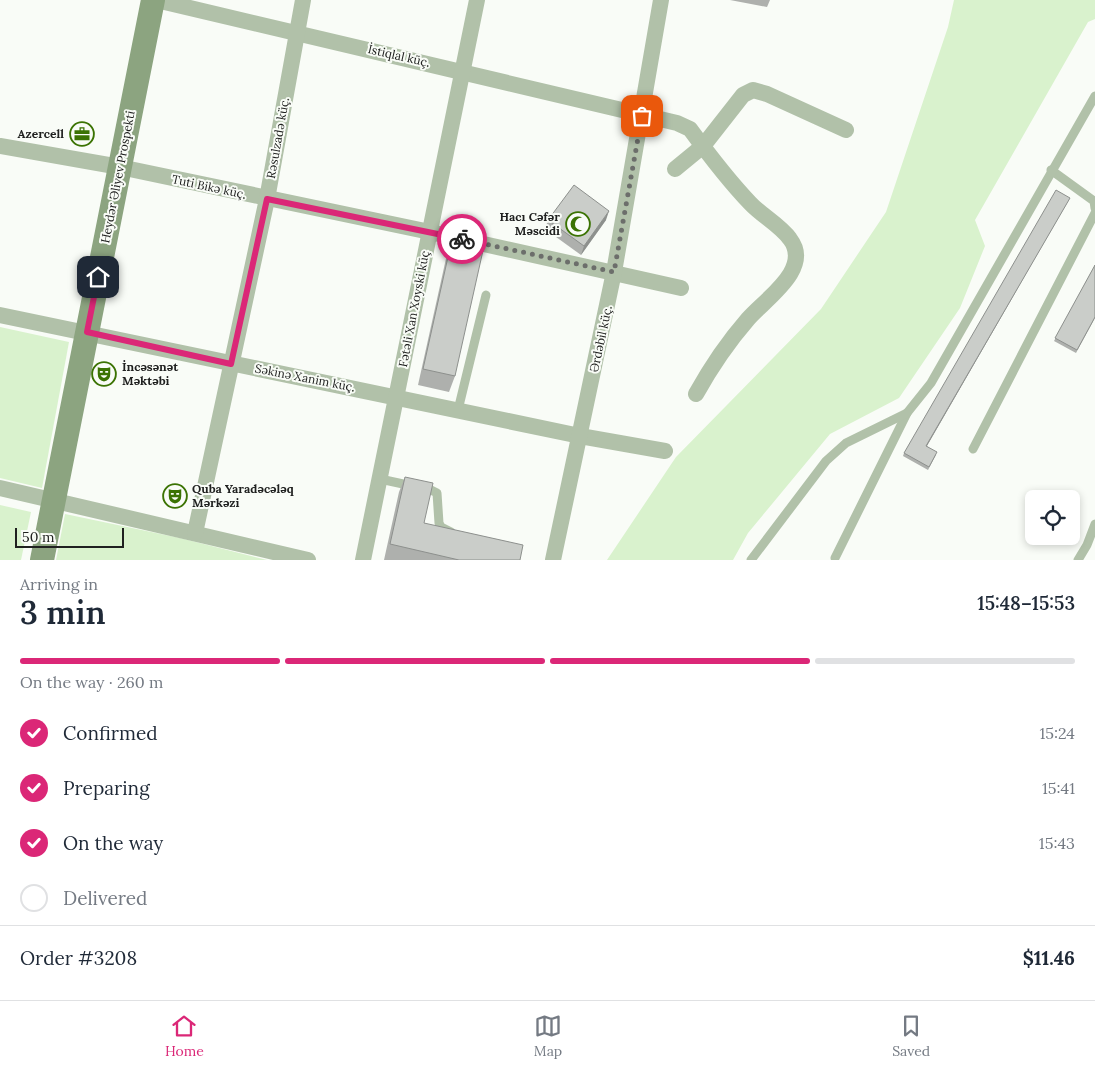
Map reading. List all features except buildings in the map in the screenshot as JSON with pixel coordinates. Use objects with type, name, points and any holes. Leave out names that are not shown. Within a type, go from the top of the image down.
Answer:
[{"type":"street","name":"İstiqlal küç.","points":[[154,0],[297,32],[642,116]]},
{"type":"street","name":"Heydər Əliyev Prospekti","points":[[42,560],[154,0]]},
{"type":"street","name":"Rəsulzadə küç.","points":[[195,533],[267,199],[303,0]]},
{"type":"street","name":"Fətəli Xan Xoyski küç","points":[[363,560],[477,0]]},
{"type":"street","name":"Ərdəbil küç.","points":[[552,560],[614,272],[661,0]]},
{"type":"street","points":[[675,169],[703,146],[743,95],[753,90],[767,94],[846,130]]},
{"type":"street","points":[[642,116],[678,123],[690,129],[751,204],[791,239],[797,254],[782,287],[749,318],[710,370],[696,394]]},
{"type":"street","name":"Tuti Bikə küç.","points":[[0,146],[120,168],[430,232],[681,288]]},
{"type":"street","name":"Səkinə Xanim küç.","points":[[0,315],[231,364],[397,396],[580,436],[665,451]]},
{"type":"street","points":[[0,488],[308,560]]},
{"type":"lane","points":[[835,558],[907,413],[931,383],[1095,96]]},
{"type":"lane","points":[[1051,170],[1094,201],[1095,208]]},
{"type":"lane","points":[[973,449],[1095,213]]},
{"type":"lane","points":[[458,410],[486,295]]},
{"type":"lane","points":[[751,560],[826,461],[846,443],[907,413]]},
{"type":"lane","points":[[380,478],[437,493],[439,500],[438,518],[441,527],[462,535]]},
{"type":"lane","points":[[1078,560],[1087,545],[1095,524]]},
{"type":"green space","points":[[954,0],[1095,0],[1095,19],[1088,22],[975,220],[985,246],[960,308],[899,398],[830,434],[748,533],[733,560],[607,560],[676,457],[821,309],[886,212],[948,27]]},
{"type":"green space","points":[[0,327],[69,342],[42,488],[0,478]]},
{"type":"green space","points":[[0,505],[31,512],[21,560],[0,560]]},
{"type":"green space","points":[[65,514],[180,538],[267,560],[56,560]]},
{"type":"way so far","points":[[462,239],[614,272],[642,116]]},
{"type":"place","name":"Azercell","points":[[82,134]]},
{"type":"place","name":"Hacı Cəfər Məscidi","points":[[578,224]]},
{"type":"place","name":"İncəsənət Məktəbi","points":[[104,374]]},
{"type":"place","name":"Quba Yaradəcələq Mərkəzi","points":[[175,496]]},
{"type":"route","points":[[98,277],[87,332],[231,364],[267,199],[462,239]]}]
